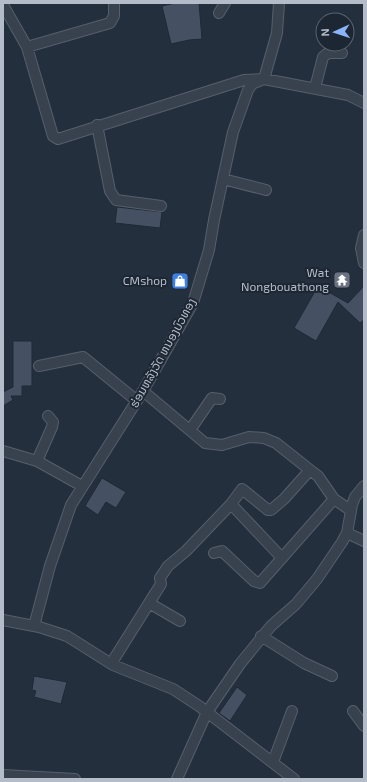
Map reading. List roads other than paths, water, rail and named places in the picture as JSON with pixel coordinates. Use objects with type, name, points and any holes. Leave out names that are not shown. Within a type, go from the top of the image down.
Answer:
[{"type":"street","points":[[28,47],[110,23],[114,16],[114,3]]},
{"type":"street","points":[[219,13],[225,3]]},
{"type":"street","points":[[264,79],[277,33],[279,3]]},
{"type":"street","points":[[3,5],[28,47],[53,136],[58,138],[244,80],[264,79],[314,88],[348,95],[364,103]]},
{"type":"street","points":[[314,88],[324,57],[328,53],[342,53]]},
{"type":"street","name":"ຮ່ອມຫລັງວັດ ຫນອງບົວທອງ","points":[[34,626],[60,534],[71,505],[137,401],[193,303],[202,278],[209,250],[233,132],[248,90],[252,84],[264,79]]},
{"type":"street","points":[[97,125],[110,191],[113,197],[116,200],[161,206]]},
{"type":"street","points":[[223,179],[266,190]]},
{"type":"street","points":[[364,235],[361,248],[364,263]]},
{"type":"street","points":[[39,366],[83,357],[137,401]]},
{"type":"street","points":[[143,391],[206,443],[211,445],[227,444],[249,437],[264,438],[276,443],[318,476],[334,499],[350,510]]},
{"type":"street","points":[[190,430],[212,398],[220,399]]},
{"type":"street","points":[[37,461],[52,427],[53,422],[48,416]]},
{"type":"street","points":[[3,451],[37,461],[82,486]]},
{"type":"street","points":[[114,665],[114,659],[161,584],[160,578],[168,566],[186,551],[231,504],[242,489],[268,510],[271,510],[284,499],[310,470]]},
{"type":"street","points":[[177,779],[207,712],[240,664],[261,636],[296,604],[317,579],[342,542],[347,533],[350,510],[355,497],[364,486]]},
{"type":"street","points":[[214,553],[222,551],[257,583],[260,583],[334,499]]},
{"type":"street","points":[[231,504],[282,558]]},
{"type":"street","points":[[347,533],[364,541]]},
{"type":"street","points":[[149,603],[180,621]]},
{"type":"street","points":[[3,620],[34,626],[67,636],[114,665],[173,689],[207,712],[294,779]]},
{"type":"street","points":[[261,636],[304,663],[332,676]]},
{"type":"street","points":[[273,762],[292,711]]},
{"type":"street","points":[[353,711],[364,726]]},
{"type":"street","points":[[3,775],[75,779]]},
{"type":"place","name":"Wat Nongbouathong","points":[[342,280]]},
{"type":"place","name":"CMshop","points":[[180,281]]}]
